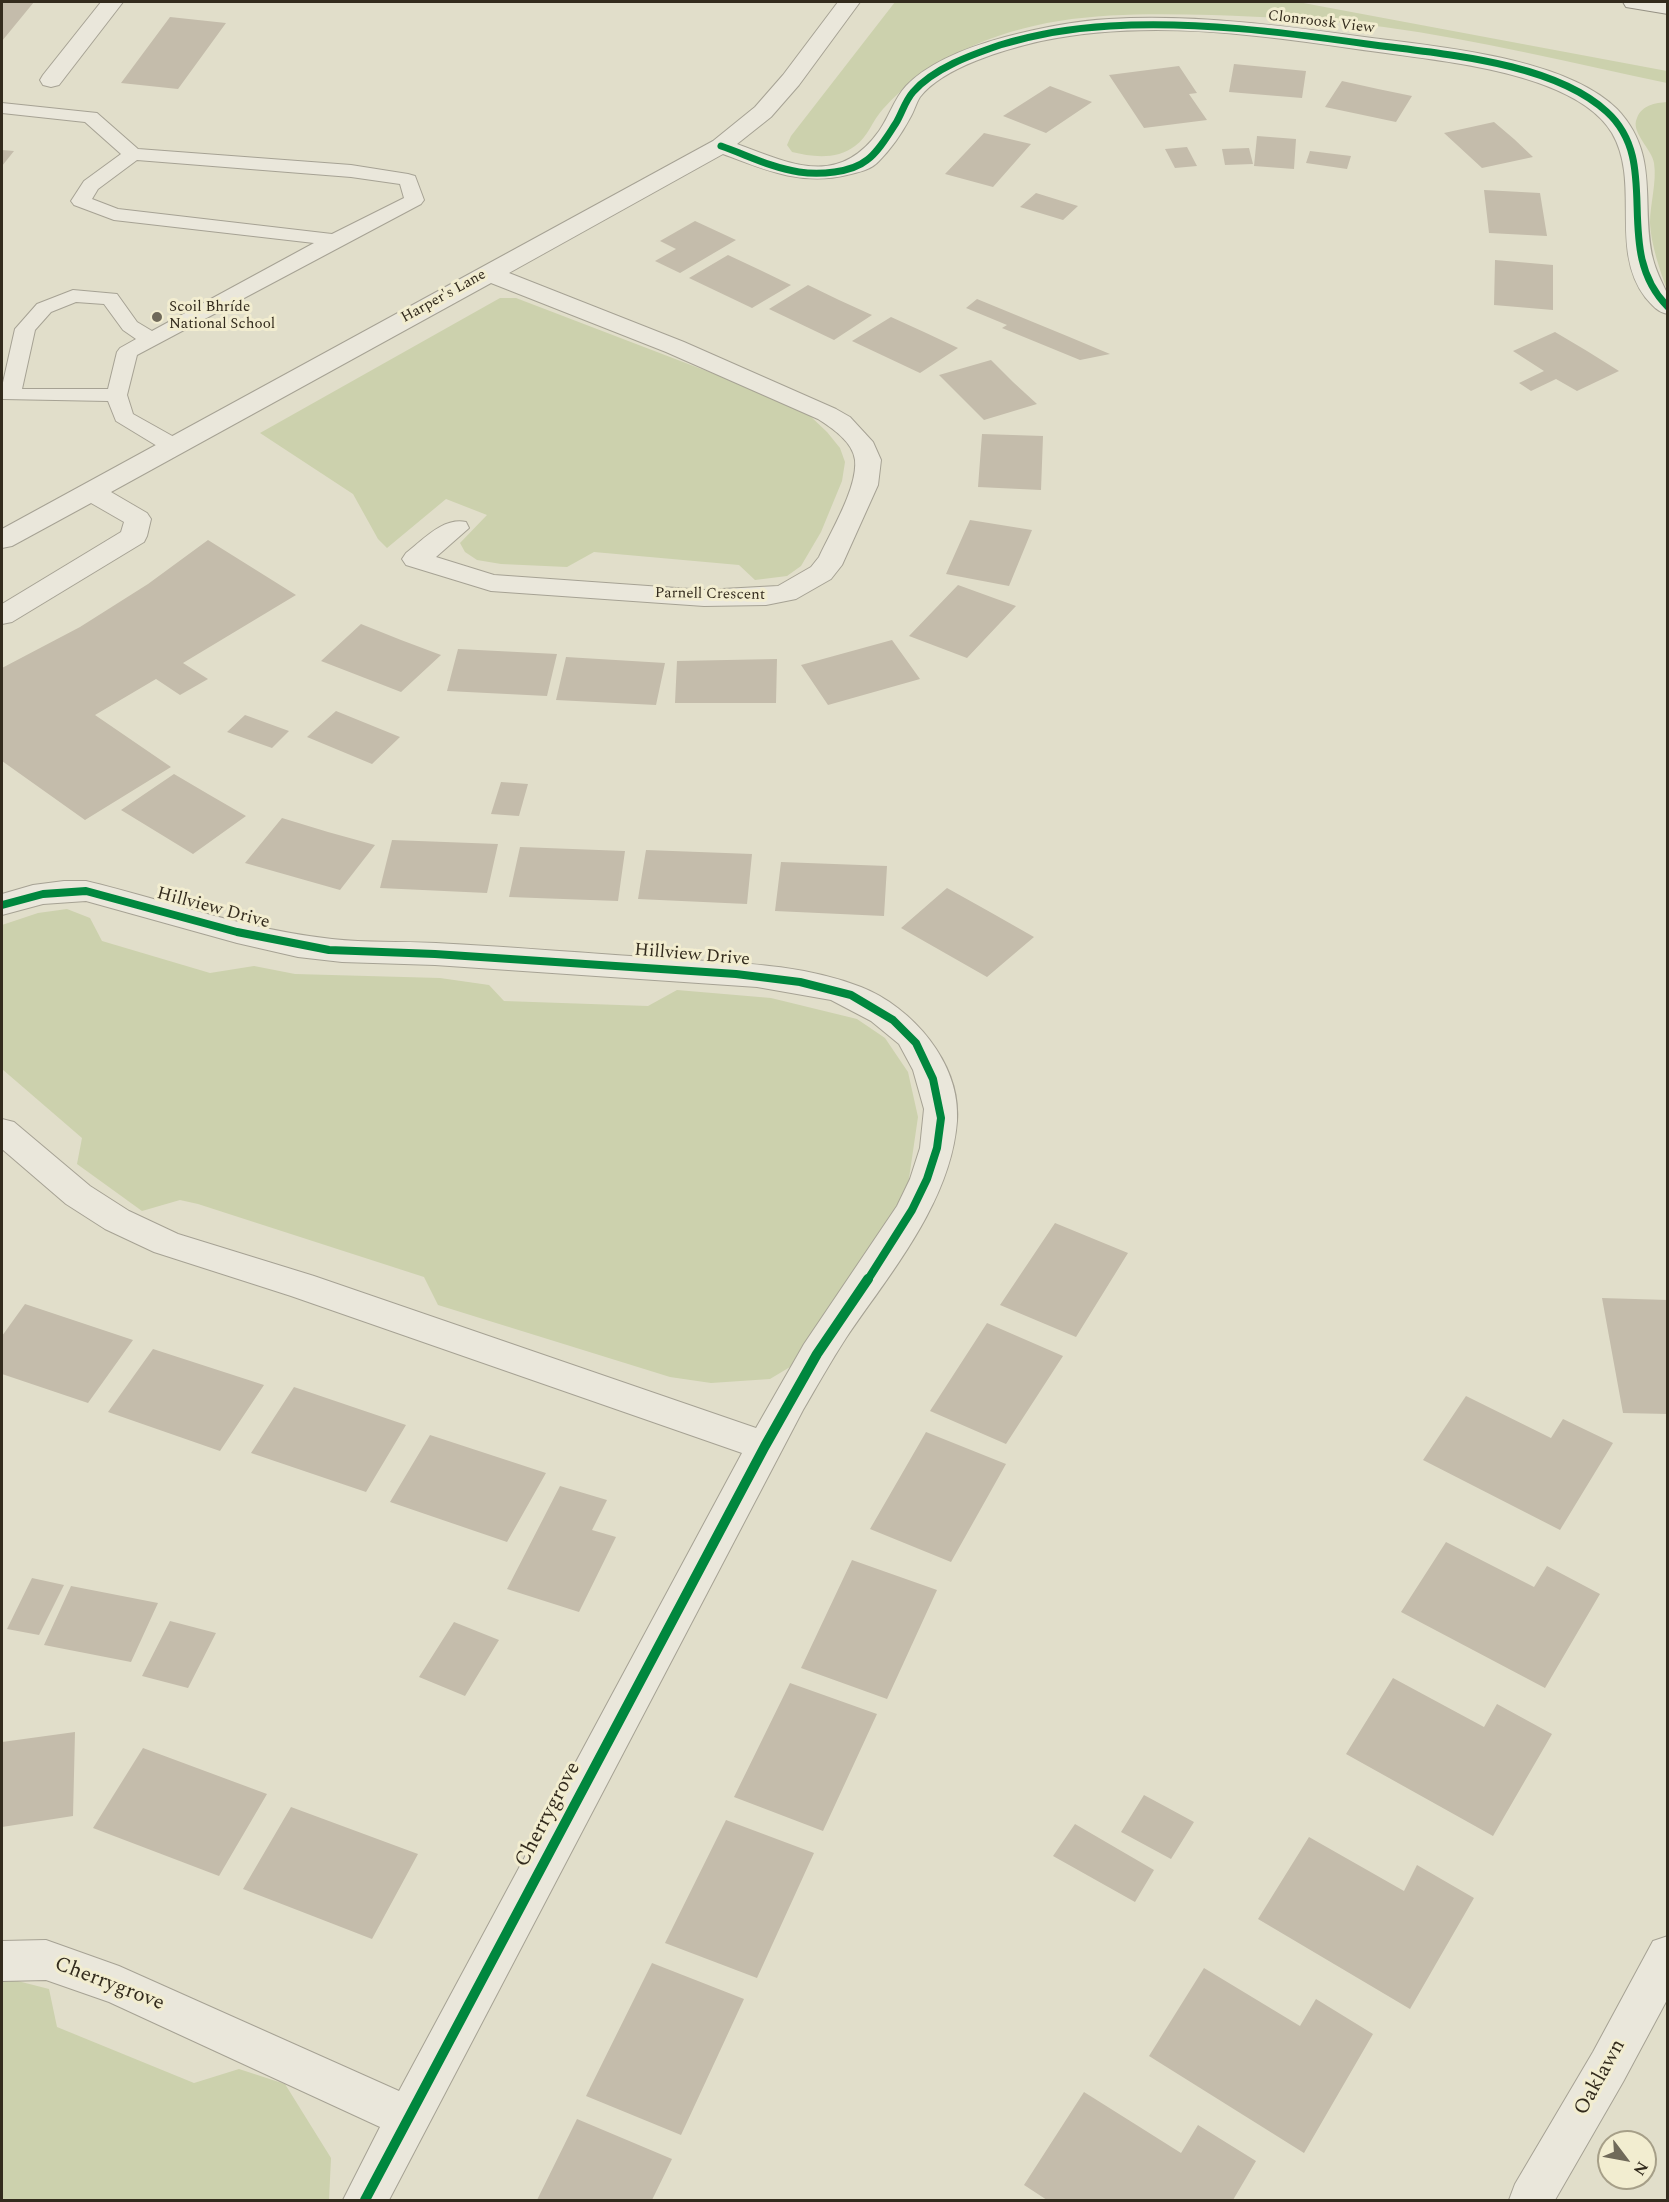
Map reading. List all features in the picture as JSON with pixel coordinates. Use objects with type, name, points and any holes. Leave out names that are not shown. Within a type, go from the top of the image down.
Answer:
[{"type":"street","points":[[51,80],[112,2]]},
{"type":"street","name":"Harper's Lane","points":[[2,540],[722,146],[763,112],[791,80],[846,2]]},
{"type":"street","points":[[1634,2],[1668,8]]},
{"type":"street","name":"Clonroosk View","points":[[722,146],[791,170],[810,173],[828,172],[866,161],[898,121],[911,93],[928,79],[977,54],[1011,42],[1066,30],[1131,24],[1219,26],[1430,53],[1499,65],[1545,78],[1580,92],[1606,111],[1624,129],[1635,160],[1640,255],[1647,279],[1668,307]]},
{"type":"street","name":"Parnell Crescent","points":[[456,528],[416,559],[491,583],[704,598],[766,597],[786,593],[821,573],[832,559],[865,485],[868,460],[860,441],[841,422],[827,414],[675,347],[488,273]]},
{"type":"street","points":[[2,616],[134,536],[138,519],[92,492]]},
{"type":"street","name":"Hillview Drive","points":[[2,905],[36,894],[59,890],[86,891],[275,943],[354,952],[441,954],[784,980],[843,992],[884,1012],[915,1041],[934,1080],[941,1115],[937,1154],[926,1184],[905,1220],[816,1355],[765,1446]]},
{"type":"street","points":[[2,1131],[78,1195],[117,1220],[165,1243],[302,1286],[765,1446]]},
{"type":"street","name":"Cherrygrove","points":[[365,2200],[765,1446]]},
{"type":"street","name":"Oaklawn","points":[[1531,2200],[1608,2067],[1668,1955]]},
{"type":"street","name":"Cherrygrove","points":[[2,1961],[46,1960],[119,1986],[409,2118]]},
{"type":"lane","points":[[2,108],[90,117],[133,154],[351,171],[408,180],[414,200],[127,352],[117,395],[123,417],[175,447]]},
{"type":"lane","points":[[133,154],[91,185],[81,201],[114,214],[335,240]]},
{"type":"lane","points":[[117,395],[10,395],[26,329],[44,309],[73,296],[110,297],[130,326],[152,339]]},
{"type":"green space","points":[[895,2],[1298,2],[1667,71],[1667,83],[1491,45],[1384,27],[1298,19],[1212,15],[1116,15],[1059,21],[986,40],[941,62],[920,76],[883,109],[855,146],[840,154],[824,156],[792,152],[787,145],[791,136]]},
{"type":"green space","points":[[1668,102],[1667,290],[1656,257],[1650,223],[1655,178],[1654,163],[1636,129],[1636,123],[1639,114],[1646,107]]},
{"type":"green space","points":[[500,298],[516,298],[751,388],[807,413],[840,448],[845,462],[842,481],[821,532],[801,566],[787,576],[755,580],[739,565],[594,552],[567,567],[501,564],[477,560],[465,552],[460,543],[487,515],[446,499],[387,548],[378,539],[353,494],[260,433]]},
{"type":"green space","points":[[67,909],[90,918],[102,941],[210,973],[254,966],[295,974],[440,978],[489,985],[504,1001],[648,1006],[677,990],[771,998],[857,1019],[885,1038],[908,1072],[918,1117],[908,1185],[891,1222],[790,1367],[770,1379],[711,1383],[670,1377],[438,1305],[424,1277],[198,1204],[180,1200],[142,1211],[77,1164],[82,1138],[2,1069],[2,925],[38,913]]},
{"type":"green space","points":[[2,1977],[49,1989],[57,2027],[194,2083],[239,2069],[285,2084],[331,2158],[329,2200],[2,2200]]},
{"type":"building","points":[[2,2],[34,2],[2,41]]},
{"type":"building","points":[[170,17],[226,23],[178,89],[121,83]]},
{"type":"building","points":[[1234,64],[1306,71],[1302,98],[1229,92]]},
{"type":"building","points":[[1179,66],[1197,93],[1189,94],[1207,120],[1144,128],[1109,75]]},
{"type":"building","points":[[1342,81],[1412,96],[1396,122],[1325,107]]},
{"type":"building","points":[[1050,86],[1092,102],[1046,133],[1003,116]]},
{"type":"building","points":[[1494,122],[1533,157],[1482,168],[1444,133]]},
{"type":"building","points":[[984,133],[1031,144],[993,187],[945,174]]},
{"type":"building","points":[[1257,136],[1296,139],[1294,169],[1254,166]]},
{"type":"building","points":[[1187,147],[1197,166],[1175,168],[1165,149]]},
{"type":"building","points":[[1249,148],[1253,164],[1225,165],[1222,149]]},
{"type":"building","points":[[2,150],[14,151],[2,166]]},
{"type":"building","points":[[1310,151],[1351,156],[1347,169],[1306,163]]},
{"type":"building","points":[[1484,190],[1540,193],[1547,236],[1489,233]]},
{"type":"building","points":[[1036,193],[1078,206],[1063,220],[1020,207]]},
{"type":"building","points":[[695,221],[736,240],[680,273],[655,261],[676,249],[660,241]]},
{"type":"building","points":[[728,255],[791,285],[752,308],[689,278]]},
{"type":"building","points":[[1495,260],[1553,265],[1553,310],[1494,305]]},
{"type":"building","points":[[808,285],[872,315],[834,340],[769,309]]},
{"type":"building","points":[[977,299],[1110,354],[1080,360],[1002,328],[1007,325],[966,308]]},
{"type":"building","points":[[891,317],[958,348],[920,373],[852,341]]},
{"type":"building","points":[[1555,332],[1619,371],[1577,391],[1556,379],[1531,391],[1519,383],[1544,371],[1513,351]]},
{"type":"building","points":[[991,360],[1037,404],[984,420],[939,375]]},
{"type":"building","points":[[982,434],[1043,436],[1041,490],[978,487]]},
{"type":"building","points":[[970,520],[1032,530],[1009,586],[946,574]]},
{"type":"building","points":[[208,540],[296,595],[183,663],[208,679],[180,695],[156,679],[95,715],[171,767],[85,820],[2,761],[2,668],[80,627],[148,584]]},
{"type":"building","points":[[958,585],[1016,606],[967,658],[909,636]]},
{"type":"building","points":[[361,624],[441,655],[401,692],[321,661]]},
{"type":"building","points":[[892,640],[920,679],[828,705],[801,665]]},
{"type":"building","points":[[458,649],[557,654],[547,696],[447,691]]},
{"type":"building","points":[[566,657],[665,663],[656,705],[556,700]]},
{"type":"building","points":[[777,659],[776,703],[675,703],[677,661]]},
{"type":"building","points":[[336,711],[400,737],[372,764],[307,737]]},
{"type":"building","points":[[245,715],[289,731],[272,748],[227,732]]},
{"type":"building","points":[[174,774],[246,816],[193,854],[121,810]]},
{"type":"building","points":[[501,782],[528,784],[519,816],[491,814]]},
{"type":"building","points":[[282,818],[375,845],[340,890],[245,863]]},
{"type":"building","points":[[392,840],[498,844],[487,893],[380,888]]},
{"type":"building","points":[[520,847],[625,851],[618,901],[509,897]]},
{"type":"building","points":[[646,850],[752,854],[747,904],[638,899]]},
{"type":"building","points":[[781,862],[887,866],[884,916],[775,911]]},
{"type":"building","points":[[947,888],[1034,937],[987,977],[901,928]]},
{"type":"building","points":[[1055,1223],[1128,1253],[1076,1337],[1000,1305]]},
{"type":"building","points":[[1602,1298],[1668,1300],[1668,1414],[1623,1413]]},
{"type":"building","points":[[25,1304],[133,1340],[88,1403],[2,1374],[2,1336]]},
{"type":"building","points":[[987,1323],[1063,1356],[1006,1444],[930,1411]]},
{"type":"building","points":[[153,1349],[264,1385],[220,1451],[108,1412]]},
{"type":"building","points":[[294,1387],[406,1425],[366,1492],[251,1453]]},
{"type":"building","points":[[1466,1396],[1551,1438],[1563,1419],[1613,1443],[1560,1530],[1423,1460]]},
{"type":"building","points":[[926,1432],[1006,1464],[951,1562],[870,1529]]},
{"type":"building","points":[[430,1435],[546,1473],[507,1542],[390,1502]]},
{"type":"building","points":[[560,1486],[607,1500],[592,1530],[616,1537],[579,1612],[507,1589]]},
{"type":"building","points":[[1446,1542],[1534,1587],[1547,1566],[1600,1594],[1545,1688],[1401,1612]]},
{"type":"building","points":[[852,1560],[937,1590],[887,1699],[801,1668]]},
{"type":"building","points":[[32,1578],[64,1585],[39,1635],[7,1629]]},
{"type":"building","points":[[71,1586],[158,1603],[131,1662],[44,1645]]},
{"type":"building","points":[[170,1621],[216,1633],[188,1688],[142,1676]]},
{"type":"building","points":[[454,1622],[499,1640],[465,1696],[419,1677]]},
{"type":"building","points":[[1393,1678],[1484,1727],[1497,1704],[1552,1734],[1493,1836],[1346,1754]]},
{"type":"building","points":[[790,1683],[877,1714],[823,1831],[734,1797]]},
{"type":"building","points":[[75,1732],[73,1816],[2,1827],[2,1742]]},
{"type":"building","points":[[143,1748],[267,1794],[219,1876],[93,1828]]},
{"type":"building","points":[[1144,1795],[1194,1822],[1171,1859],[1121,1832]]},
{"type":"building","points":[[291,1807],[418,1854],[372,1939],[243,1889]]},
{"type":"building","points":[[726,1820],[814,1853],[757,1978],[665,1943]]},
{"type":"building","points":[[1075,1824],[1154,1870],[1135,1902],[1053,1856]]},
{"type":"building","points":[[1309,1837],[1404,1891],[1417,1865],[1474,1898],[1410,2009],[1258,1919]]},
{"type":"building","points":[[652,1963],[744,1999],[681,2135],[586,2096]]},
{"type":"building","points":[[1204,1968],[1300,2026],[1316,1999],[1373,2034],[1304,2153],[1149,2056]]},
{"type":"building","points":[[1084,2092],[1181,2153],[1198,2125],[1256,2161],[1233,2200],[1047,2200],[1024,2185]]},
{"type":"building","points":[[577,2119],[672,2159],[652,2200],[537,2200]]},
{"type":"cycle path","points":[[721,146],[777,167],[800,172],[824,172],[856,165],[867,160],[884,140],[913,92],[946,68],[973,55],[1000,46],[1039,35],[1080,28],[1153,24],[1245,28],[1460,57],[1494,63],[1556,82],[1584,95],[1607,112],[1622,130],[1631,149],[1635,170],[1641,258],[1651,287],[1668,307]]},
{"type":"cycle path","points":[[2,905],[43,894],[86,891],[298,946],[355,952],[435,954],[757,976],[821,986],[851,995],[872,1006],[910,1035],[925,1060],[937,1089],[941,1118],[937,1148],[927,1179],[912,1210],[894,1241],[817,1354],[790,1400],[365,2200]]},
{"type":"place","name":"Scoil Bhríde National School","points":[[157,317]]}]
